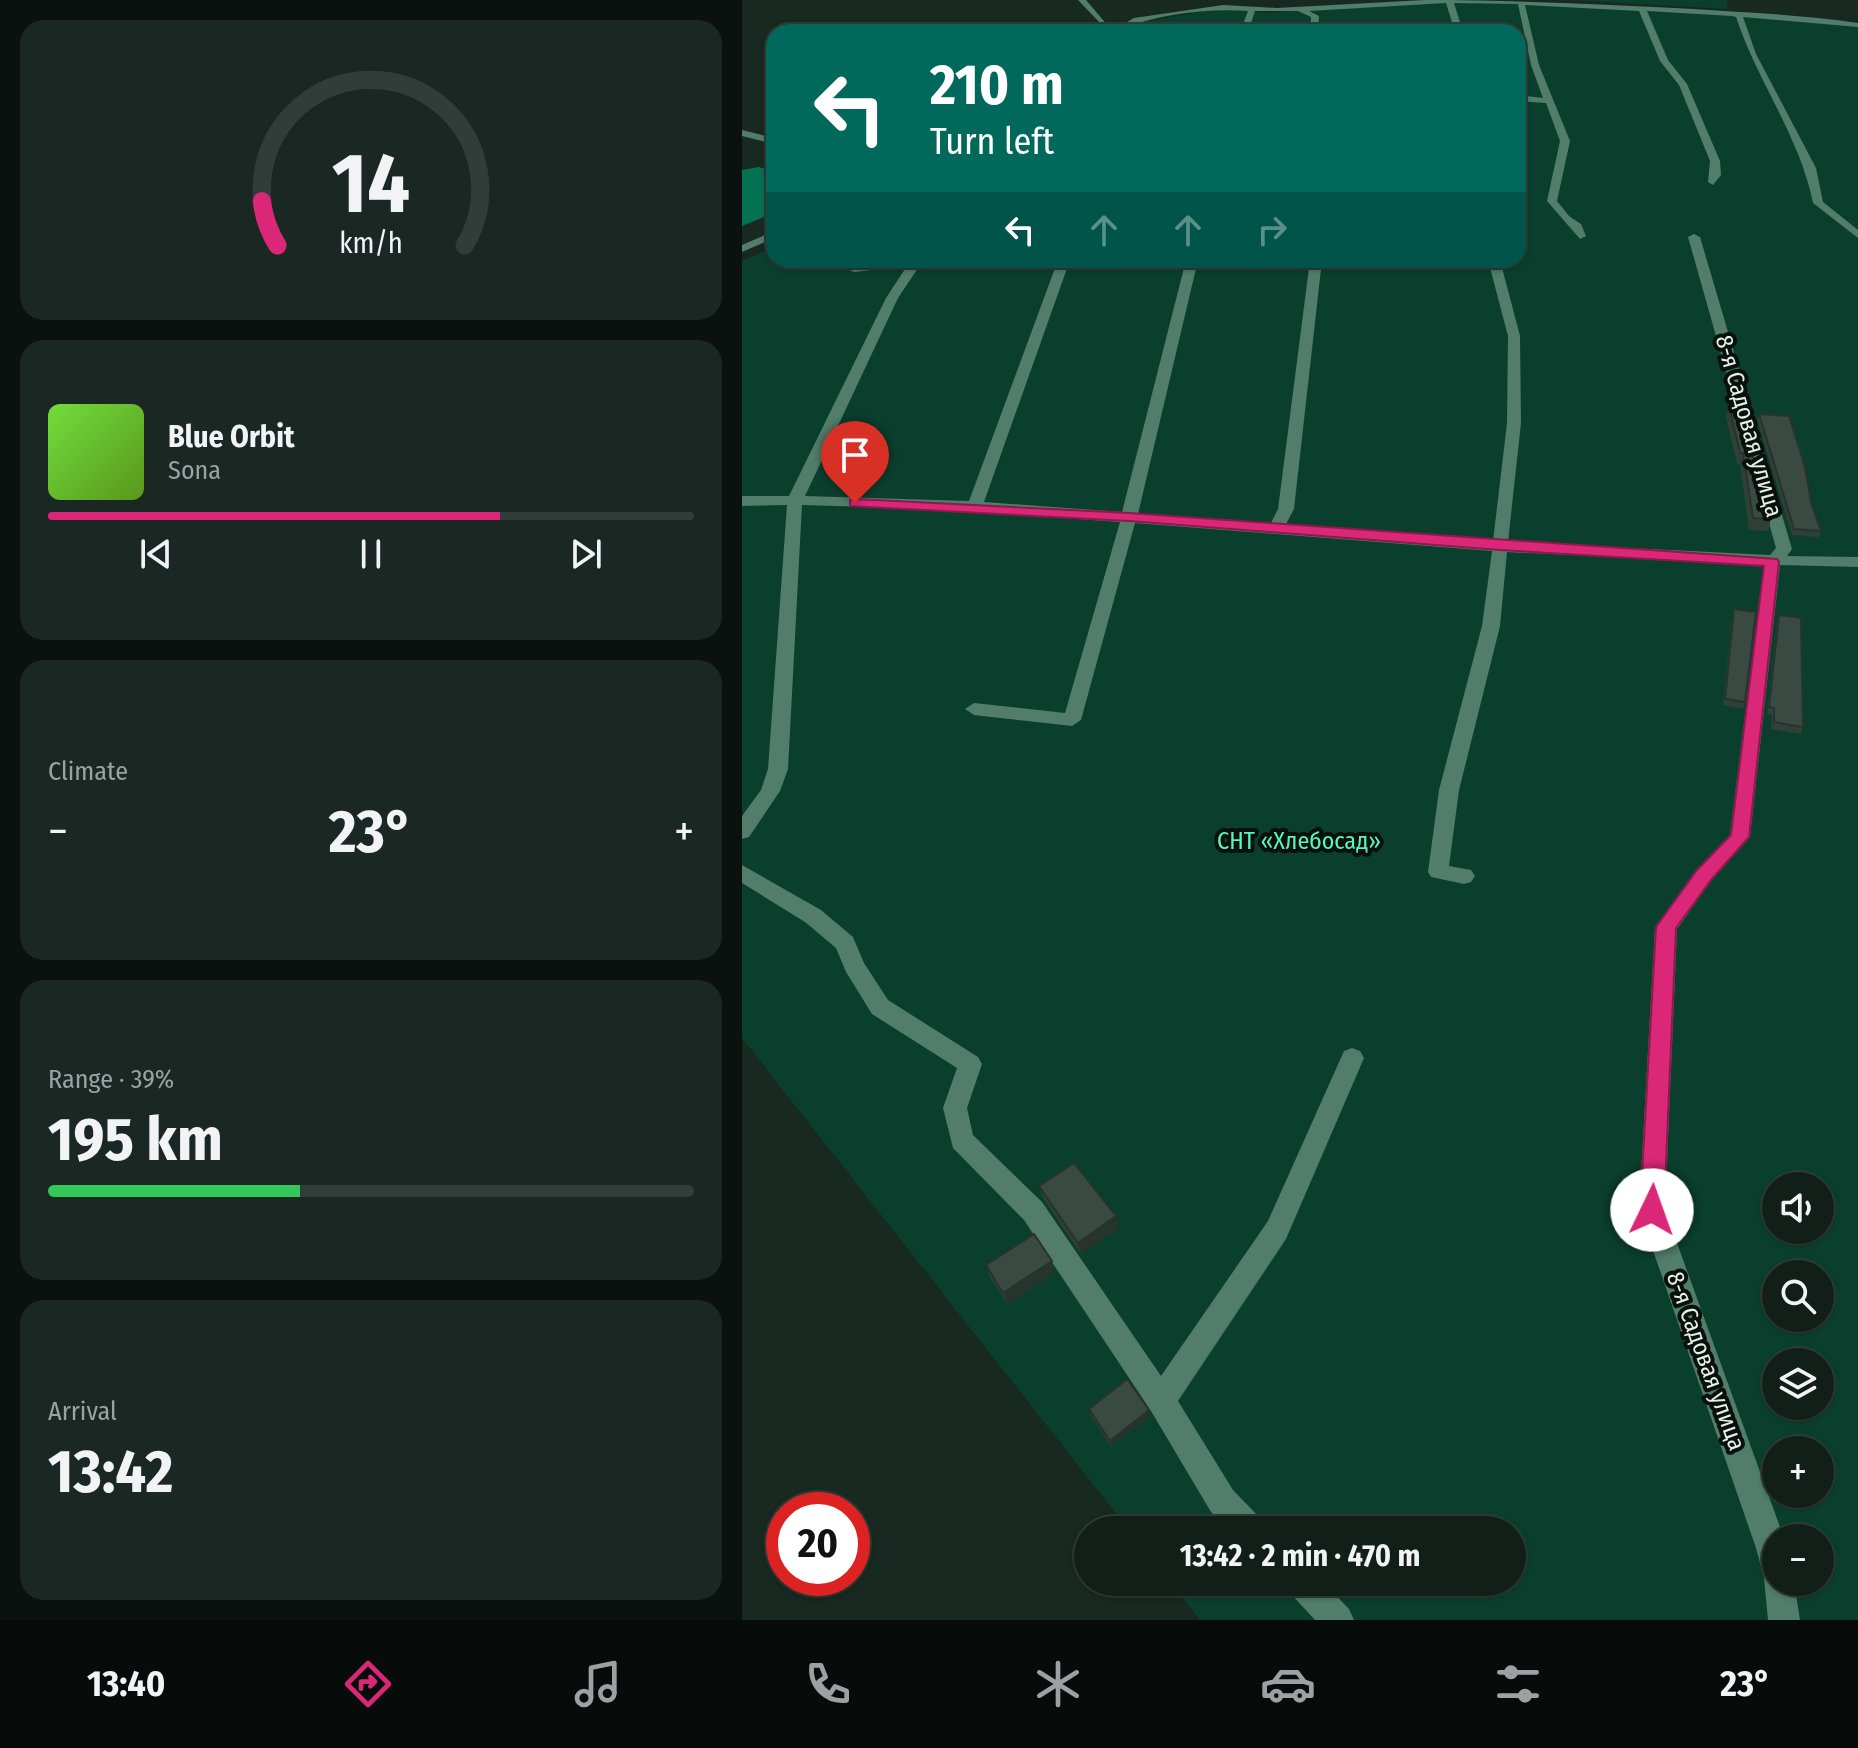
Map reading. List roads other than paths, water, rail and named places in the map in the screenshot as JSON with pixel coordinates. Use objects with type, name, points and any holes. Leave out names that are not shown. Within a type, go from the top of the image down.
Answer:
[{"type":"lane","points":[[1082,0],[1105,24]]},
{"type":"lane","points":[[1449,1],[1456,24]]},
{"type":"lane","points":[[1129,24],[1134,20],[1223,7],[1299,9],[1449,1],[1642,8],[1808,18],[1858,25]]},
{"type":"lane","points":[[1521,2],[1526,24]]},
{"type":"lane","points":[[1642,8],[1664,61],[1683,84],[1715,161],[1713,182]]},
{"type":"lane","points":[[1299,9],[1315,16],[1314,24]]},
{"type":"lane","points":[[1247,24],[1252,10]]},
{"type":"lane","points":[[1735,15],[1739,16],[1752,54],[1811,168],[1818,203],[1858,235]]},
{"type":"lane","points":[[1526,24],[1535,65],[1565,141],[1552,201],[1565,218],[1577,226],[1580,236]]},
{"type":"lane","points":[[1526,99],[1551,101]]},
{"type":"lane","points":[[742,133],[766,139]]},
{"type":"lane","name":"8-я Садовая улица","points":[[1694,237],[1784,549],[1772,562],[1740,837],[1704,875],[1666,927],[1652,1210],[1763,1524]]},
{"type":"lane","points":[[742,249],[766,238]]},
{"type":"lane","points":[[742,832],[770,791],[778,769],[795,500],[892,298],[912,268]]},
{"type":"lane","points":[[974,508],[1061,268]]},
{"type":"lane","points":[[974,709],[1072,720],[1129,517],[1190,268]]},
{"type":"lane","points":[[1275,530],[1286,509],[1315,268]]},
{"type":"lane","points":[[1464,876],[1438,872],[1449,790],[1491,626],[1514,423],[1514,336],[1496,268]]},
{"type":"lane","points":[[742,501],[795,500],[974,508],[1500,546],[1772,562],[1858,562]]},
{"type":"lane","points":[[742,873],[813,916],[845,943],[854,966],[880,1007],[970,1064],[955,1108],[962,1140],[1033,1211],[1161,1401],[1222,1501],[1236,1516]]},
{"type":"lane","points":[[1161,1401],[1277,1230],[1352,1058]]},
{"type":"lane","points":[[1315,1596],[1338,1620]]},
{"type":"lane","points":[[1780,1596],[1784,1620]]},
{"type":"park label","name":"СНТ «Хлебосад»","points":[[1299,841]]}]
